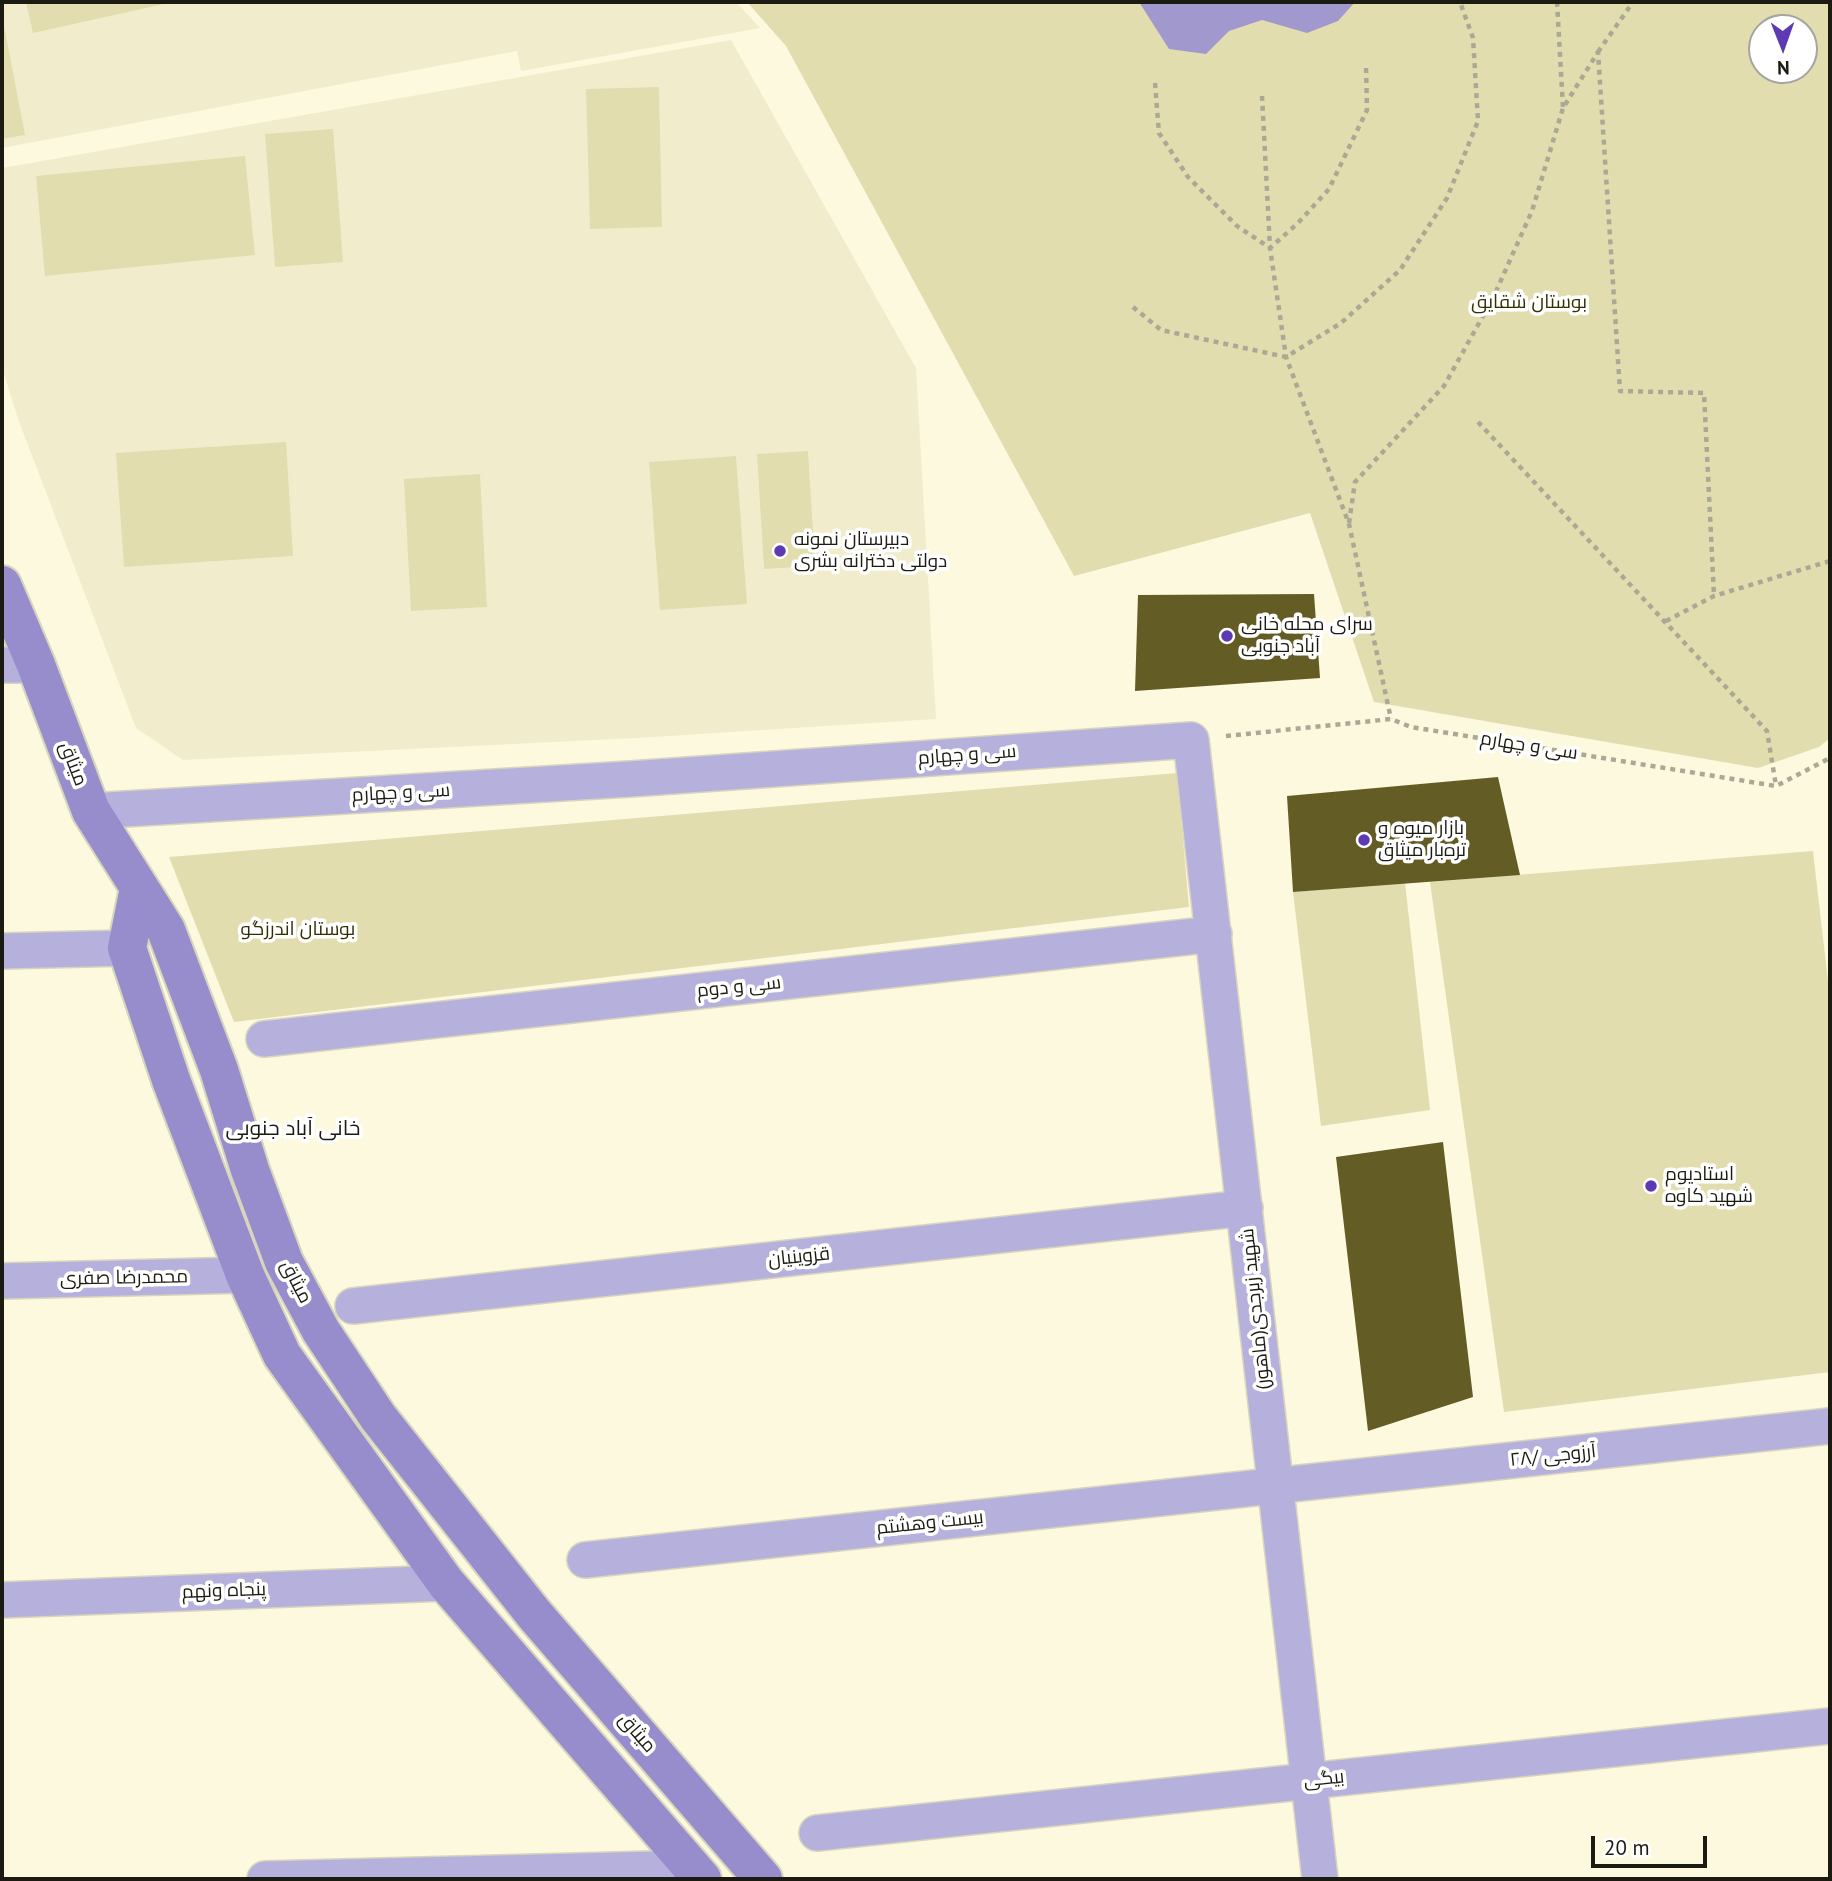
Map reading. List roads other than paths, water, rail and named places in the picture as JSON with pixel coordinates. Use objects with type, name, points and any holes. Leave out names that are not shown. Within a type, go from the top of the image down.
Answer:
[{"type":"street","name":"میثاق","points":[[2,585],[19,665],[91,811],[166,930],[219,1070],[250,1170],[284,1262],[321,1331],[378,1418],[534,1614],[763,1879]]},
{"type":"street","name":"سی و چهارم","points":[[91,811],[658,777],[1191,740]]},
{"type":"street","name":"شهید زبرجدی(ماهور)","points":[[1191,740],[1320,1879]]},
{"type":"street","points":[[139,888],[127,948],[171,1080],[245,1275],[282,1355],[446,1583],[698,1874]]},
{"type":"street","name":"سی و دوم","points":[[264,1039],[1214,934]]},
{"type":"street","points":[[2,951],[127,948]]},
{"type":"street","name":"قزوینیان","points":[[353,1306],[1245,1209]]},
{"type":"street","points":[[245,1275],[284,1262]]},
{"type":"street","name":"محمدرضا صفری","points":[[2,1281],[245,1275]]},
{"type":"street","name":"آرزوجی /۲۸","points":[[1276,1486],[1830,1426]]},
{"type":"street","name":"بیست وهشتم","points":[[585,1560],[1276,1486]]},
{"type":"street","name":"پنجاه ونهم","points":[[2,1600],[446,1583]]},
{"type":"street","name":"بیگی","points":[[817,1833],[1830,1726]]},
{"type":"street","points":[[265,1879],[698,1874]]},
{"type":"place","name":"دبیرستان نمونه دولتی دخترانه بشری","points":[[780,551]]},
{"type":"place","name":"سرای محله خانی آباد جنوبی","points":[[1227,636]]},
{"type":"place","name":"بازار میوه و تره‌بار میثاق","points":[[1364,840]]},
{"type":"place","name":"استادیوم شهید کاوه","points":[[1651,1186]]},
{"type":"district","name":"خانی آباد جنوبی","points":[[293,1129]]},
{"type":"park label","name":"بوستان شقایق","points":[[1529,303]]},
{"type":"park label","name":"بوستان اندرزگو","points":[[298,930]]}]
